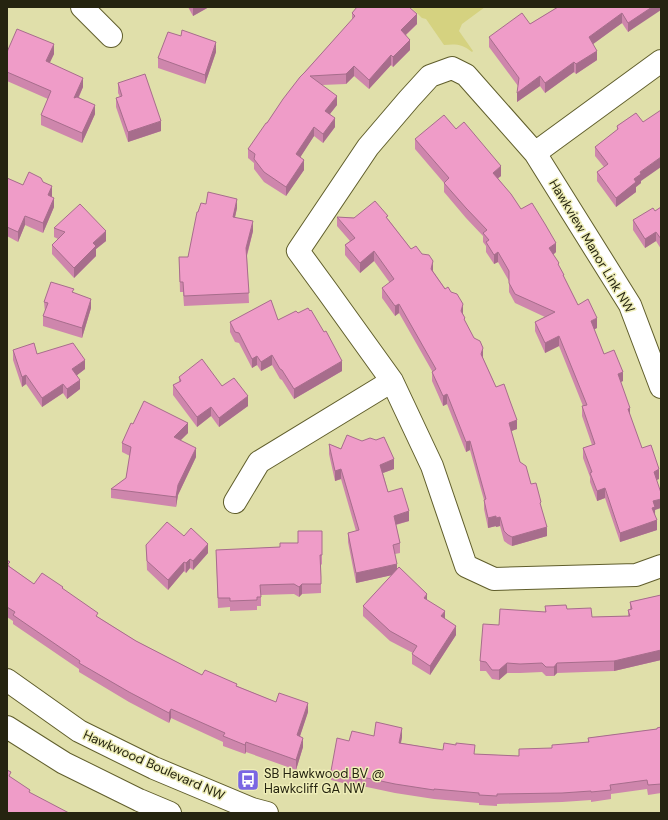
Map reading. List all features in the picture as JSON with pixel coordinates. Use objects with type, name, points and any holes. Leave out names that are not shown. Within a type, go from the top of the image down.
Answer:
[{"type":"street","points":[[82,7],[111,36]]},
{"type":"street","points":[[535,153],[661,61]]},
{"type":"street","name":"Hawkview Manor Link NW","points":[[392,381],[298,251],[368,147],[408,99],[430,76],[452,68],[466,74],[535,153],[630,305],[661,387]]},
{"type":"street","points":[[235,502],[259,462],[392,381],[432,466],[466,566],[494,579],[636,575],[661,566]]},
{"type":"street","name":"Hawkwood Boulevard NW","points":[[7,680],[80,731],[154,768],[267,813]]},
{"type":"street","points":[[7,727],[64,763],[139,800],[170,813]]},
{"type":"shaded area","points":[[411,7],[485,7],[462,24],[459,31],[473,51],[472,52],[459,45],[444,45],[426,19],[422,18]]},
{"type":"building","points":[[357,7],[409,7],[417,14],[401,30],[410,40],[393,57],[391,55],[369,80],[354,66],[346,74],[310,76],[337,96],[325,111],[335,118],[323,134],[314,127],[296,154],[304,160],[286,187],[264,172],[254,159],[255,154],[248,149],[300,77],[355,16],[352,13]]},
{"type":"building","points":[[558,7],[652,7],[628,23],[622,13],[589,37],[597,51],[576,64],[574,62],[545,83],[540,76],[517,93],[519,78],[489,37],[522,13],[530,24]]},
{"type":"building","points":[[17,29],[54,44],[46,61],[83,78],[74,98],[77,97],[95,105],[82,133],[41,115],[51,91],[7,72],[7,52]]},
{"type":"building","points":[[182,30],[216,42],[205,75],[158,58],[168,32],[181,36]]},
{"type":"building","points":[[145,74],[161,121],[128,132],[116,98],[122,96],[118,83]]},
{"type":"building","points":[[661,110],[661,157],[640,172],[641,174],[634,179],[636,182],[616,198],[597,172],[608,164],[595,147],[618,129],[617,126],[636,113],[643,122]]},
{"type":"building","points":[[444,115],[456,129],[464,122],[501,166],[493,173],[511,194],[521,209],[532,203],[556,243],[549,248],[559,263],[558,264],[578,305],[588,299],[597,318],[591,321],[604,354],[614,350],[623,372],[618,374],[630,408],[628,409],[642,448],[651,445],[659,469],[654,472],[661,493],[661,499],[653,501],[655,507],[652,508],[657,520],[620,533],[605,488],[597,491],[583,448],[595,444],[582,406],[587,405],[559,336],[545,343],[535,322],[555,312],[515,294],[509,283],[509,271],[498,252],[494,255],[486,242],[489,240],[483,233],[487,230],[444,183],[449,178],[415,139]]},
{"type":"building","points":[[29,172],[41,178],[43,182],[52,186],[48,195],[54,198],[43,223],[25,216],[18,232],[7,227],[7,178],[23,185]]},
{"type":"building","points":[[208,192],[237,199],[233,217],[253,221],[246,248],[249,293],[184,296],[183,282],[180,282],[179,257],[188,257],[197,212],[201,203],[206,204]]},
{"type":"building","points":[[375,201],[388,216],[386,217],[411,249],[416,246],[422,254],[429,255],[433,261],[431,269],[445,289],[448,287],[451,292],[457,294],[463,304],[461,311],[465,318],[464,319],[474,338],[480,341],[483,348],[481,354],[496,387],[504,384],[517,420],[509,423],[520,462],[526,466],[531,484],[536,483],[547,527],[512,537],[504,531],[500,517],[496,518],[496,516],[488,518],[484,500],[486,499],[470,441],[466,442],[447,394],[443,396],[432,372],[436,369],[399,304],[395,306],[382,288],[394,279],[374,251],[360,263],[345,245],[355,238],[337,217],[354,218]]},
{"type":"building","points":[[80,204],[106,231],[93,243],[96,246],[74,268],[52,245],[65,232],[54,228]]},
{"type":"building","points":[[661,207],[661,239],[656,232],[645,239],[633,220],[653,208],[655,211]]},
{"type":"building","points":[[51,282],[74,289],[72,292],[91,299],[82,328],[43,316],[48,303],[44,302]]},
{"type":"building","points":[[271,300],[278,320],[296,311],[298,313],[308,308],[310,311],[311,310],[324,332],[326,331],[342,361],[294,389],[272,355],[261,362],[257,356],[252,359],[239,333],[235,332],[230,322]]},
{"type":"building","points":[[34,343],[37,354],[73,343],[85,360],[72,369],[80,380],[67,389],[63,384],[42,398],[26,375],[22,377],[13,350]]},
{"type":"building","points":[[202,359],[222,386],[234,378],[248,396],[219,418],[211,407],[197,417],[173,385],[181,381],[179,377]]},
{"type":"building","points":[[144,401],[188,423],[174,437],[196,448],[178,485],[176,497],[111,489],[126,478],[131,447],[122,443],[131,423],[133,424]]},
{"type":"building","points":[[347,435],[362,441],[370,438],[376,440],[384,437],[394,459],[380,465],[388,492],[402,488],[409,511],[394,516],[400,543],[393,545],[397,564],[356,573],[348,533],[359,530],[341,469],[335,471],[329,444],[341,449]]},
{"type":"building","points":[[167,522],[184,536],[191,528],[208,544],[193,561],[190,559],[186,563],[184,562],[168,580],[147,561],[146,545]]},
{"type":"building","points":[[298,531],[322,531],[322,555],[320,555],[321,584],[302,584],[299,587],[294,584],[260,585],[261,597],[257,597],[257,600],[230,601],[230,598],[218,598],[216,550],[280,547],[280,543],[298,543]]},
{"type":"building","points":[[7,565],[34,584],[42,573],[98,613],[96,616],[136,641],[202,675],[205,670],[237,684],[236,686],[276,702],[279,693],[308,703],[297,735],[303,738],[296,760],[246,742],[245,745],[223,736],[225,733],[171,709],[169,713],[79,663],[80,661],[13,615],[15,612],[7,607]]},
{"type":"building","points":[[399,567],[427,594],[424,598],[445,611],[441,616],[456,626],[430,666],[412,654],[417,646],[390,631],[363,606]]},
{"type":"building","points":[[661,595],[661,650],[614,661],[557,663],[554,667],[546,667],[542,663],[507,663],[499,670],[492,670],[486,662],[480,661],[483,624],[499,625],[500,609],[546,612],[545,606],[566,605],[567,609],[591,608],[592,617],[630,616],[628,610],[632,609],[630,602]]},
{"type":"building","points":[[376,722],[402,728],[399,743],[443,750],[444,743],[456,745],[456,743],[475,745],[474,754],[519,756],[519,749],[552,748],[552,745],[589,742],[588,738],[657,729],[661,727],[661,784],[648,785],[647,780],[610,785],[611,790],[591,792],[497,794],[497,796],[479,795],[479,793],[434,790],[362,777],[362,780],[343,776],[343,773],[331,771],[337,738],[349,741],[352,731],[374,736]]},
{"type":"building","points":[[7,770],[11,772],[9,776],[30,790],[29,792],[69,813],[7,813]]},
{"type":"place","name":"SB Hawkwood BV @ Hawkcliff GA NW","points":[[248,780]]}]
